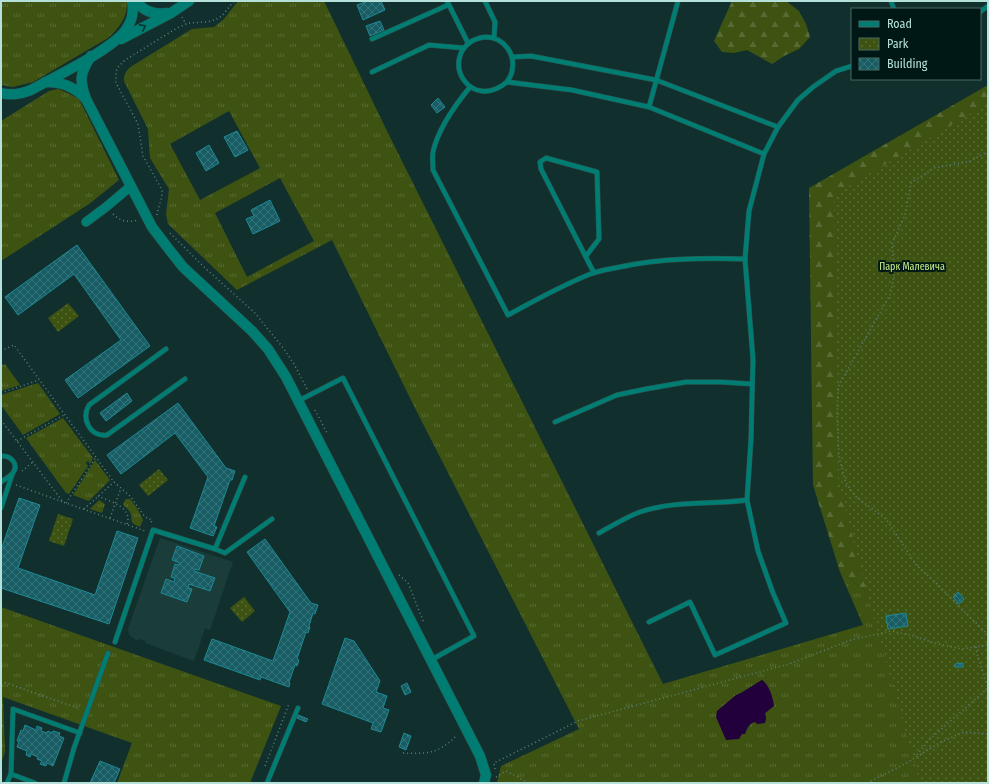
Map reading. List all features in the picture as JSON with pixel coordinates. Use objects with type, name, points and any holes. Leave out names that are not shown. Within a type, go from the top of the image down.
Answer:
[{"type":"street","points":[[115,42],[127,29],[131,18],[132,1]]},
{"type":"street","points":[[136,1],[148,12],[158,14],[171,13]]},
{"type":"street","points":[[1,93],[7,95],[19,95],[31,90],[115,42],[171,13],[189,1]]},
{"type":"street","points":[[91,56],[83,70],[81,86],[86,99],[146,215],[168,248],[184,267],[252,331],[268,349],[286,377],[480,756],[486,775],[484,783]]},
{"type":"street","points":[[44,82],[58,82],[76,90],[86,99]]},
{"type":"street","points":[[86,222],[108,206],[131,186]]},
{"type":"lane","points":[[485,1],[495,22],[494,38]]},
{"type":"lane","points":[[649,107],[678,1]]},
{"type":"lane","points":[[372,39],[448,3],[468,43]]},
{"type":"lane","points":[[486,37],[494,38],[502,42],[509,49],[513,58],[512,72],[507,82],[500,88],[484,92],[470,87],[463,80],[459,70],[460,55],[468,43],[475,39],[486,37]]},
{"type":"lane","points":[[372,72],[429,45],[464,48]]},
{"type":"lane","points":[[513,58],[531,56],[656,80],[778,127]]},
{"type":"lane","points":[[649,622],[690,602],[715,655],[786,623],[773,593],[758,551],[748,500],[753,358],[745,259],[749,211],[764,154],[778,127],[798,100],[836,71],[851,66]]},
{"type":"lane","points":[[507,82],[572,90],[649,107],[764,154]]},
{"type":"lane","points":[[470,87],[457,103],[439,136],[433,152],[433,170],[508,315],[550,293],[594,273],[666,260],[698,258],[745,259]]},
{"type":"lane","points":[[586,256],[599,239],[597,172],[546,158],[540,162],[541,169],[594,273]]},
{"type":"lane","points":[[166,349],[89,406],[85,415],[88,426],[97,434],[107,435],[185,379]]},
{"type":"lane","points":[[298,401],[343,378],[474,636],[431,660]]},
{"type":"lane","points":[[555,422],[617,395],[646,389],[686,382],[752,384]]},
{"type":"lane","points":[[1,456],[6,456],[12,460],[15,466],[1,508]]},
{"type":"lane","points":[[1,482],[13,473]]},
{"type":"lane","points":[[215,549],[245,476]]},
{"type":"lane","points":[[599,533],[640,512],[667,505],[698,502],[726,503],[748,500]]},
{"type":"lane","points":[[115,642],[153,530],[225,552],[272,519]]},
{"type":"lane","points":[[64,783],[108,653]]},
{"type":"lane","points":[[267,783],[298,708]]},
{"type":"lane","points":[[7,783],[11,774],[13,709],[80,733]]},
{"type":"lane","points":[[11,774],[35,783]]},
{"type":"path","points":[[158,218],[158,209],[163,195],[162,190],[143,156],[138,124],[116,83],[117,68],[125,60],[177,28],[188,23],[215,20],[222,16],[234,1]]},
{"type":"path","points":[[988,151],[971,161],[934,168],[911,183],[904,215],[892,244],[894,274],[892,293],[838,387],[837,413],[839,457],[846,483],[855,496],[886,519],[917,566],[988,635]]},
{"type":"path","points":[[108,206],[116,217],[127,222],[138,220],[158,209]]},
{"type":"path","points":[[166,229],[205,268],[255,313],[271,331],[294,364],[309,395],[311,403],[328,434]]},
{"type":"path","points":[[1,351],[14,346],[114,482],[130,496],[145,517],[152,520],[150,526]]},
{"type":"path","points":[[1,393],[40,380]]},
{"type":"path","points":[[17,441],[64,415]]},
{"type":"path","points":[[1,420],[63,502]]},
{"type":"path","points":[[66,503],[96,457]]},
{"type":"path","points":[[21,473],[22,470],[33,462]]},
{"type":"path","points":[[84,509],[114,482]]},
{"type":"path","points":[[10,483],[148,532]]},
{"type":"path","points":[[110,518],[121,488]]},
{"type":"path","points":[[98,496],[115,504],[128,513],[129,519],[127,525]]},
{"type":"path","points":[[399,576],[408,583],[425,625]]},
{"type":"path","points":[[494,763],[578,721],[789,664],[851,640],[891,631],[962,649],[988,645]]},
{"type":"path","points":[[916,757],[930,739],[988,688],[976,647]]},
{"type":"path","points":[[1,681],[87,712]]},
{"type":"path","points":[[264,770],[289,704]]},
{"type":"path","points":[[867,783],[903,765],[941,742],[964,732],[988,734]]},
{"type":"path","points":[[403,753],[425,754],[436,752],[448,744],[457,735]]},
{"type":"path","points":[[495,778],[506,771],[529,783]]},
{"type":"shaded area","points":[[160,538],[233,562],[210,630],[205,628],[194,661],[145,643],[146,641],[139,639],[138,641],[129,634],[128,629]]},
{"type":"shaded area","points":[[762,680],[769,688],[774,706],[765,713],[765,723],[751,723],[745,734],[742,734],[739,739],[726,740],[716,717],[717,711],[736,695]]},
{"type":"green space","points":[[1,1],[127,1],[127,7],[122,22],[108,38],[33,82],[13,87],[1,85]]},
{"type":"green space","points":[[238,1],[324,1],[387,131],[663,684],[863,625],[840,572],[869,593],[988,783],[497,783],[501,766],[579,729],[416,410],[332,240],[237,290],[168,224],[166,214],[169,189],[150,158],[148,129],[124,81],[125,74],[132,66],[192,29],[214,27],[224,19]],"holes":[[[229,111],[260,168],[200,200],[170,144]],[[280,178],[314,241],[247,277],[215,213]],[[762,680],[767,686],[768,690],[768,711],[765,713],[766,719],[753,723],[745,734],[742,734],[736,695]]]},
{"type":"green space","points":[[732,1],[786,1],[799,11],[806,24],[810,37],[799,49],[772,64],[747,50],[734,53],[722,52],[714,41]]},
{"type":"green space","name":"Парк Малевича","points":[[988,85],[988,633],[869,593],[840,572],[813,485],[809,188]]},
{"type":"green space","points":[[58,89],[79,99],[119,180],[89,204],[1,261],[1,121],[49,91]]},
{"type":"green space","name":"Парк Малевича","points":[[988,103],[988,783],[920,783],[871,608],[838,480],[834,195]]},
{"type":"green space","points":[[68,303],[79,316],[58,332],[48,318]]},
{"type":"green space","points":[[5,364],[20,385],[1,391],[1,369],[2,365]]},
{"type":"green space","points":[[38,383],[60,414],[23,435],[1,405],[1,395]]},
{"type":"green space","points":[[63,418],[93,458],[90,464],[88,461],[89,460],[74,454],[82,465],[86,463],[88,466],[69,494],[66,493],[26,438]]},
{"type":"green space","points":[[81,449],[89,460],[82,466],[74,454]]},
{"type":"green space","points":[[95,460],[110,480],[89,501],[73,495]]},
{"type":"green space","points":[[159,469],[168,480],[148,496],[139,485]]},
{"type":"green space","points":[[126,499],[130,499],[137,508],[143,520],[140,527],[132,522],[130,512],[123,504]]},
{"type":"green space","points":[[99,500],[105,504],[102,513],[90,509]]},
{"type":"green space","points":[[58,514],[73,519],[64,546],[49,541]]},
{"type":"green space","points":[[244,597],[255,611],[242,622],[230,608]]},
{"type":"green space","points":[[1,607],[281,706],[250,783],[117,783],[132,743],[3,697],[5,752],[1,763]]},
{"type":"building","points":[[367,1],[381,1],[385,10],[363,20],[357,5]]},
{"type":"building","points":[[380,21],[384,30],[370,36],[366,26]]},
{"type":"building","points":[[438,98],[445,107],[437,113],[431,105]]},
{"type":"building","points":[[237,131],[248,150],[235,157],[224,137]]},
{"type":"building","points":[[209,145],[219,163],[206,171],[196,153]]},
{"type":"building","points":[[270,200],[280,221],[253,234],[246,219],[254,216],[251,210]]},
{"type":"building","points":[[77,245],[150,346],[78,398],[65,380],[121,340],[74,274],[18,315],[5,297]]},
{"type":"building","points":[[127,393],[132,401],[106,421],[100,413]]},
{"type":"building","points":[[178,403],[226,468],[235,471],[232,480],[230,480],[214,526],[217,527],[213,536],[190,528],[208,477],[175,433],[121,474],[107,455]]},
{"type":"building","points":[[19,498],[40,505],[18,568],[95,595],[117,531],[138,538],[109,624],[1,588],[1,550]]},
{"type":"building","points":[[265,539],[311,603],[318,605],[315,614],[313,613],[308,633],[306,632],[297,659],[299,660],[297,666],[295,665],[289,682],[289,687],[261,677],[260,680],[204,660],[212,639],[273,661],[290,612],[247,552]]},
{"type":"building","points":[[177,546],[204,556],[199,570],[195,569],[194,571],[215,578],[210,591],[189,584],[188,588],[192,589],[187,602],[161,593],[166,579],[174,582],[175,578],[171,577],[175,564],[179,565],[180,563],[172,560]]},
{"type":"building","points":[[958,592],[964,599],[959,604],[953,597]]},
{"type":"building","points":[[906,613],[908,626],[888,629],[886,616]]},
{"type":"building","points":[[345,638],[354,641],[380,681],[376,692],[387,696],[383,708],[389,710],[381,732],[371,729],[373,723],[322,704]]},
{"type":"building","points":[[963,663],[963,667],[955,667],[955,664]]},
{"type":"building","points":[[407,683],[411,692],[405,695],[401,686]]},
{"type":"building","points":[[298,715],[308,719],[306,722],[297,718]]},
{"type":"building","points":[[25,725],[36,730],[37,726],[42,728],[41,731],[47,733],[48,731],[52,733],[53,731],[60,733],[59,736],[64,738],[53,766],[47,763],[46,766],[40,764],[42,761],[37,759],[38,757],[31,754],[30,757],[26,755],[27,751],[17,747],[19,741],[17,741],[21,730],[23,731]]},
{"type":"building","points":[[404,733],[411,736],[406,750],[399,747]]},
{"type":"building","points":[[100,761],[120,769],[114,783],[90,783]]}]
